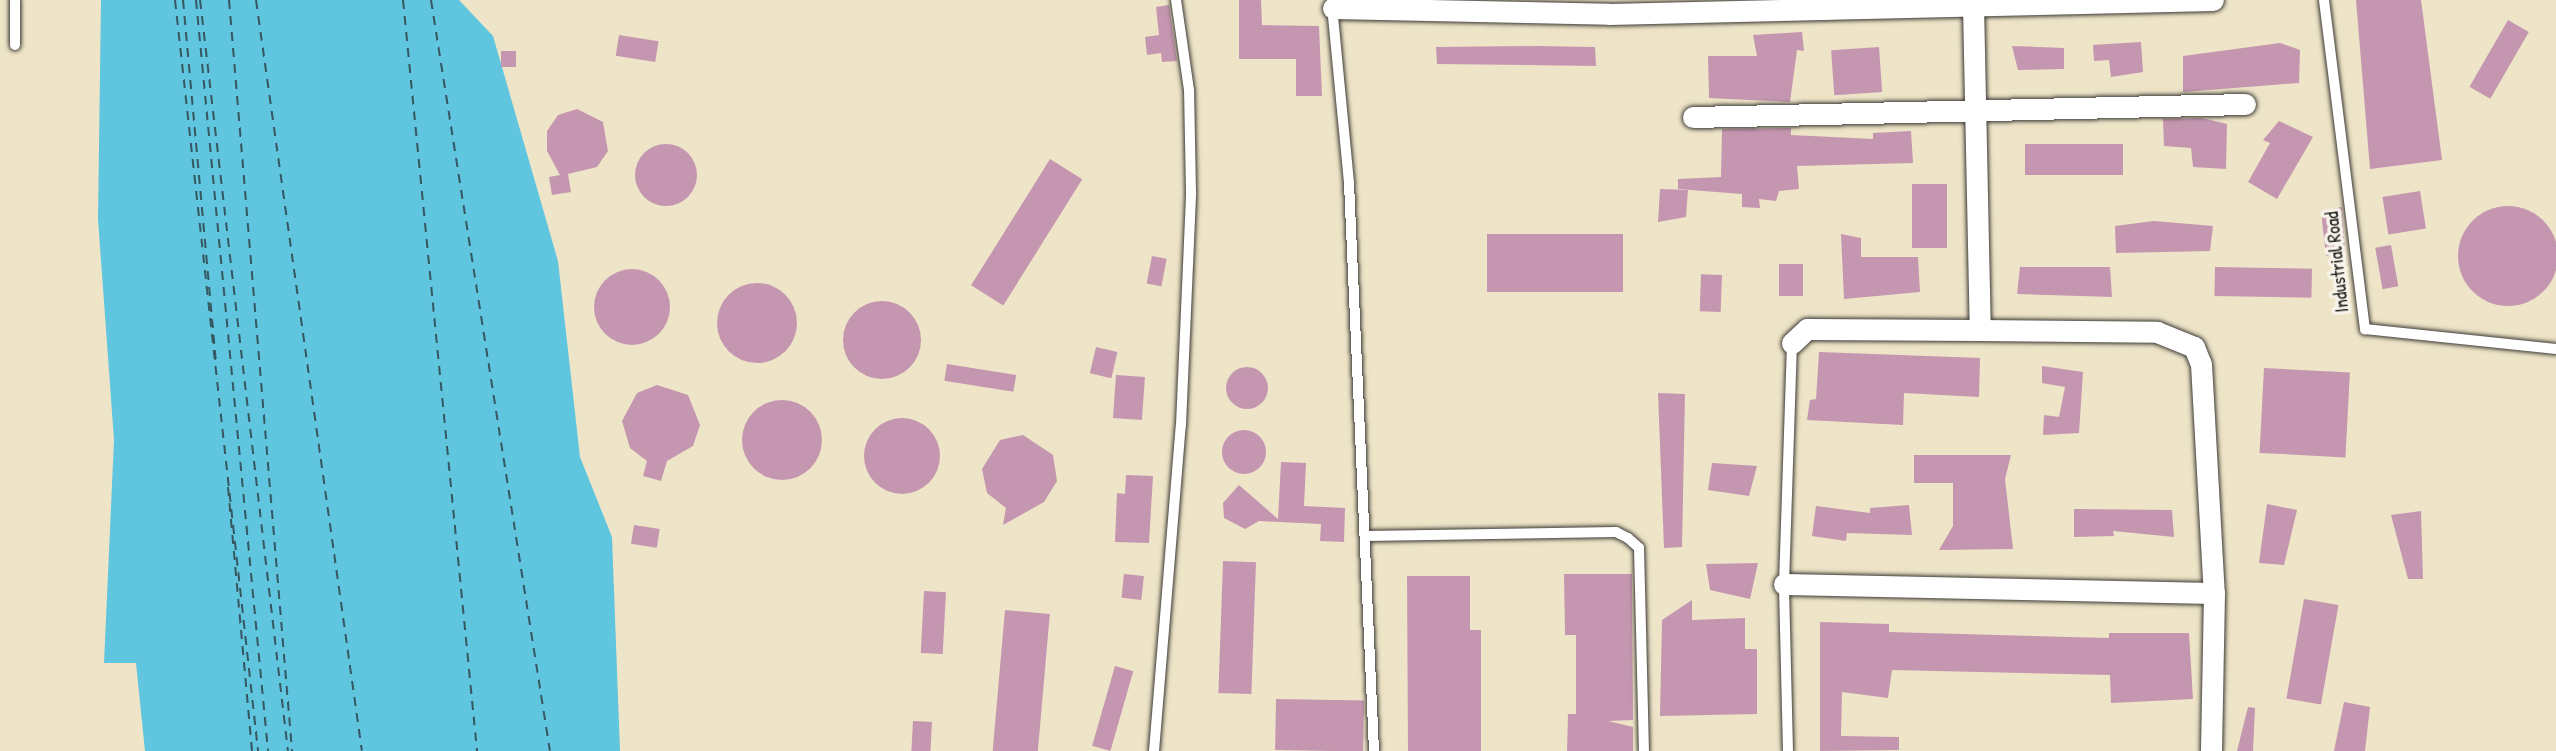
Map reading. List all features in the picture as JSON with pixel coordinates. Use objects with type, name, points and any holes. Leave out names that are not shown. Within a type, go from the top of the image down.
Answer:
[{"type":"street","points":[[1331,4],[1609,14],[1709,4],[1972,5],[2213,0]]},
{"type":"street","points":[[1972,5],[1980,330]]},
{"type":"street","points":[[1693,117],[1973,107],[2245,104]]},
{"type":"street","points":[[1792,343],[1807,329],[1980,330],[2157,332],[2194,347],[2201,364],[2214,593],[2211,751]]},
{"type":"street","points":[[1784,584],[2214,593]]},
{"type":"lane","points":[[15,0],[15,44]]},
{"type":"lane","points":[[1154,751],[1181,425],[1191,192],[1189,90],[1176,0]]},
{"type":"lane","name":"Industrial Road","points":[[2324,0],[2365,328],[2556,349]]},
{"type":"lane","points":[[1331,4],[1367,536],[1374,751]]},
{"type":"lane","points":[[1788,751],[1784,584],[1792,343]]},
{"type":"lane","points":[[1367,536],[1616,533],[1628,538],[1639,548],[1644,751]]},
{"type":"water","points":[[101,0],[459,0],[493,36],[558,261],[580,457],[612,537],[620,751],[145,751],[136,663],[104,663],[114,440],[98,219]]},
{"type":"building","points":[[1239,0],[1261,0],[1262,25],[1319,26],[1322,96],[1296,96],[1296,59],[1239,59]]},
{"type":"building","points":[[2356,0],[2421,0],[2442,160],[2370,169]]},
{"type":"building","points":[[1169,5],[1177,61],[1162,62],[1161,53],[1147,55],[1145,37],[1159,35],[1156,7]]},
{"type":"building","points":[[2508,20],[2529,32],[2490,99],[2470,87]]},
{"type":"building","points":[[1802,32],[1804,51],[1797,50],[1790,102],[1709,98],[1708,56],[1757,56],[1753,35]]},
{"type":"building","points":[[619,35],[659,41],[655,62],[616,56]]},
{"type":"building","points":[[2141,42],[2143,72],[2111,77],[2109,60],[2094,61],[2093,45]]},
{"type":"building","points":[[2280,43],[2300,50],[2299,83],[2183,92],[2183,56]]},
{"type":"building","points":[[2012,46],[2064,48],[2064,69],[2018,70]]},
{"type":"building","points":[[1436,47],[1595,47],[1596,66],[1437,64]]},
{"type":"building","points":[[1879,47],[1882,92],[1834,95],[1831,50]]},
{"type":"building","points":[[501,51],[516,51],[516,67],[501,67]]},
{"type":"building","points":[[577,109],[603,122],[608,151],[597,167],[568,174],[571,192],[552,195],[549,177],[560,175],[547,151],[547,131],[558,115]]},
{"type":"building","points":[[2202,118],[2227,124],[2226,169],[2193,167],[2191,148],[2164,146],[2163,119]]},
{"type":"building","points":[[2279,121],[2313,137],[2277,199],[2248,182],[2270,143],[2263,140]]},
{"type":"building","points":[[1791,128],[1791,135],[1873,139],[1873,133],[1911,131],[1913,163],[1797,166],[1799,189],[1779,191],[1776,201],[1759,199],[1760,208],[1742,207],[1742,194],[1678,189],[1678,179],[1721,177],[1722,129]]},
{"type":"building","points":[[660,144],[672,144],[688,153],[695,163],[695,187],[688,197],[672,206],[660,206],[649,201],[640,192],[635,181],[635,169],[640,158],[649,149]]},
{"type":"building","points":[[2025,144],[2123,144],[2123,175],[2025,175]]},
{"type":"building","points":[[1050,159],[1082,179],[1003,305],[971,285]]},
{"type":"building","points":[[1912,184],[1947,184],[1947,248],[1912,248]]},
{"type":"building","points":[[1660,189],[1688,190],[1686,217],[1658,222]]},
{"type":"building","points":[[2420,191],[2426,229],[2388,234],[2382,197]]},
{"type":"building","points":[[2508,206],[2527,210],[2543,221],[2554,237],[2558,256],[2554,275],[2543,291],[2527,302],[2508,306],[2489,302],[2473,291],[2462,275],[2458,256],[2462,237],[2473,221],[2489,210]]},
{"type":"building","points":[[2342,207],[2345,253],[2326,256],[2321,211]]},
{"type":"building","points":[[2154,221],[2213,226],[2210,251],[2116,253],[2115,226]]},
{"type":"building","points":[[1487,234],[1623,234],[1623,292],[1487,292]]},
{"type":"building","points":[[1841,234],[1861,238],[1861,257],[1918,257],[1920,292],[1844,299]]},
{"type":"building","points":[[2391,245],[2398,286],[2383,289],[2375,248]]},
{"type":"building","points":[[1152,256],[1167,259],[1161,286],[1147,283]]},
{"type":"building","points":[[1779,264],[1803,264],[1803,296],[1779,296]]},
{"type":"building","points":[[2020,267],[2110,267],[2112,297],[2017,294]]},
{"type":"building","points":[[2215,267],[2312,269],[2311,298],[2214,296]]},
{"type":"building","points":[[632,269],[647,272],[659,280],[667,292],[670,307],[667,322],[659,334],[647,342],[632,345],[617,342],[605,334],[597,322],[594,307],[597,292],[605,280],[617,272]]},
{"type":"building","points":[[1701,274],[1722,275],[1721,312],[1700,311]]},
{"type":"building","points":[[757,283],[772,286],[785,295],[794,308],[797,323],[794,338],[785,351],[772,360],[757,363],[742,360],[729,351],[720,338],[717,323],[720,308],[729,295],[742,286]]},
{"type":"building","points":[[882,301],[897,304],[910,312],[918,325],[921,340],[918,355],[910,368],[897,376],[882,379],[867,376],[854,368],[846,355],[843,340],[846,325],[854,312],[867,304]]},
{"type":"building","points":[[1096,347],[1117,352],[1111,378],[1090,373]]},
{"type":"building","points":[[1819,352],[1980,358],[1979,397],[1904,393],[1903,425],[1807,420],[1810,400],[1816,399]]},
{"type":"building","points":[[947,364],[1016,375],[1013,392],[944,381]]},
{"type":"building","points":[[2042,366],[2083,372],[2079,433],[2043,435],[2044,415],[2059,417],[2065,387],[2042,383]]},
{"type":"building","points":[[1247,367],[1262,373],[1268,388],[1262,403],[1247,409],[1232,403],[1226,388],[1232,373]]},
{"type":"building","points":[[2264,368],[2350,373],[2345,457],[2260,453]]},
{"type":"building","points":[[1116,375],[1145,377],[1142,420],[1113,418]]},
{"type":"building","points":[[657,385],[688,395],[700,425],[693,446],[667,461],[661,481],[643,476],[647,461],[630,448],[622,421],[637,393]]},
{"type":"building","points":[[1658,393],[1685,394],[1682,547],[1664,548]]},
{"type":"building","points":[[782,400],[797,403],[810,412],[819,425],[822,440],[819,455],[810,468],[797,477],[782,480],[767,477],[754,468],[745,455],[742,440],[745,425],[754,412],[767,403]]},
{"type":"building","points":[[902,418],[917,421],[929,429],[937,441],[940,456],[937,471],[929,483],[917,491],[902,494],[887,491],[875,483],[867,471],[864,456],[867,441],[875,429],[887,421]]},
{"type":"building","points":[[1244,430],[1259,437],[1266,452],[1259,467],[1244,474],[1229,467],[1222,452],[1229,437]]},
{"type":"building","points":[[1023,435],[1053,455],[1057,481],[1044,502],[1003,525],[1006,508],[987,493],[982,469],[1000,440]]},
{"type":"building","points":[[1914,455],[2011,455],[2005,479],[2013,549],[1939,550],[1953,526],[1953,483],[1914,483]]},
{"type":"building","points":[[1281,462],[1306,463],[1304,506],[1345,508],[1344,542],[1320,541],[1321,524],[1259,521],[1245,529],[1224,518],[1223,503],[1239,485],[1278,519]]},
{"type":"building","points":[[1712,463],[1757,466],[1749,496],[1708,490]]},
{"type":"building","points":[[1126,475],[1153,476],[1149,543],[1115,542],[1117,493],[1125,494]]},
{"type":"building","points":[[2267,504],[2297,510],[2284,565],[2259,563]]},
{"type":"building","points":[[1909,505],[1912,535],[1847,533],[1846,541],[1812,536],[1816,506],[1870,513],[1870,508]]},
{"type":"building","points":[[2074,509],[2172,510],[2174,537],[2113,531],[2114,536],[2074,537]]},
{"type":"building","points":[[2421,511],[2423,579],[2408,579],[2391,515]]},
{"type":"building","points":[[634,525],[660,529],[657,548],[631,544]]},
{"type":"building","points":[[1223,561],[1256,562],[1251,694],[1218,693]]},
{"type":"building","points":[[1758,563],[1750,599],[1710,590],[1706,564]]},
{"type":"building","points":[[1124,574],[1144,576],[1141,600],[1121,598]]},
{"type":"building","points":[[1564,574],[1632,574],[1633,720],[1608,721],[1633,727],[1633,751],[1567,751],[1568,714],[1576,714],[1576,635],[1565,635]]},
{"type":"building","points":[[1407,576],[1470,576],[1470,630],[1481,630],[1481,751],[1408,751]]},
{"type":"building","points":[[924,591],[946,592],[943,654],[921,653]]},
{"type":"building","points":[[2304,599],[2338,605],[2321,705],[2286,698]]},
{"type":"building","points":[[1692,600],[1692,620],[1745,618],[1745,649],[1757,649],[1757,714],[1660,716],[1662,620]]},
{"type":"building","points":[[1005,610],[1050,614],[1038,751],[993,751]]},
{"type":"building","points":[[1820,622],[1889,624],[1889,632],[2109,638],[2109,633],[2189,633],[2193,699],[2111,703],[2110,675],[1892,670],[1888,698],[1842,692],[1841,736],[1899,737],[1899,750],[1820,751]]},
{"type":"building","points":[[1115,666],[1133,671],[1110,751],[1092,746]]},
{"type":"building","points":[[1276,699],[1364,701],[1363,751],[1275,750]]},
{"type":"building","points":[[2344,702],[2370,707],[2365,751],[2334,751]]},
{"type":"building","points":[[2248,707],[2255,708],[2253,751],[2237,751]]},
{"type":"building","points":[[913,721],[932,722],[930,751],[911,751]]},
{"type":"ferry route","points":[[175,0],[258,751]]},
{"type":"ferry route","points":[[183,0],[216,363]]},
{"type":"ferry route","points":[[196,0],[268,751]]},
{"type":"ferry route","points":[[200,0],[288,751]]},
{"type":"ferry route","points":[[229,0],[292,751]]},
{"type":"ferry route","points":[[256,0],[362,751]]},
{"type":"ferry route","points":[[403,0],[477,751]]},
{"type":"ferry route","points":[[431,0],[550,751]]},
{"type":"ferry route","points":[[228,487],[252,751]]}]
